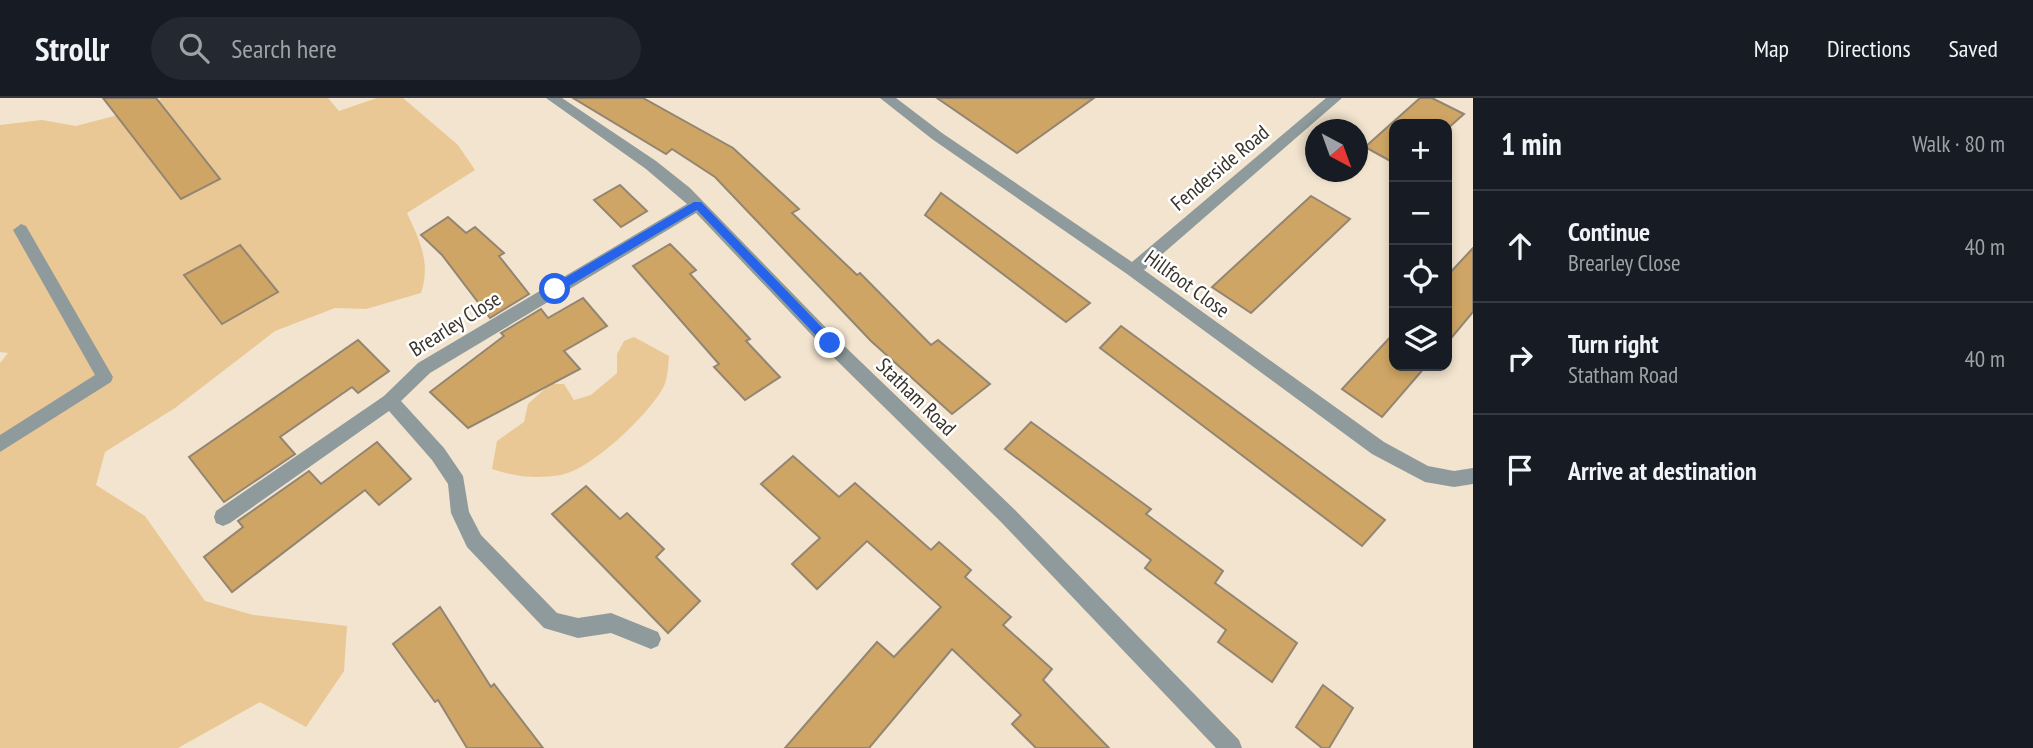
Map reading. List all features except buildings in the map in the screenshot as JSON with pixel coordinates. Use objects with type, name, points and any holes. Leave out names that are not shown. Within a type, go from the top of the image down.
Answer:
[{"type":"street","name":"Statham Road","points":[[553,98],[652,165],[698,205],[898,413],[1008,516],[1231,748]]},
{"type":"street","name":"Hillfoot Close","points":[[887,98],[937,136],[1133,270],[1378,448],[1425,474],[1454,479],[1473,476]]},
{"type":"street","name":"Fenderside Road","points":[[1133,270],[1335,98]]},
{"type":"street","name":"Brearley Close","points":[[223,517],[390,401],[424,368],[698,205]]},
{"type":"street","points":[[0,444],[105,377],[21,230]]},
{"type":"street","points":[[390,401],[438,454],[457,482],[460,513],[474,541],[551,621],[578,628],[611,623],[651,639]]},
{"type":"shaded area","points":[[161,98],[328,98],[339,111],[377,98],[403,98],[458,145],[475,170],[407,213],[423,252],[425,272],[421,293],[366,309],[335,308],[275,331],[175,408],[105,452],[96,485],[145,516],[205,601],[253,615],[347,626],[344,671],[306,727],[260,702],[178,748],[0,748],[0,363],[8,353],[0,352],[0,125],[42,120],[76,126],[156,105]]},
{"type":"shaded area","points":[[634,337],[669,356],[665,384],[656,399],[632,426],[588,463],[561,475],[526,476],[492,469],[497,441],[524,422],[528,404],[550,384],[564,384],[574,400],[591,395],[617,373],[617,354],[624,341]]},
{"type":"route","points":[[555,289],[698,205],[830,343]]}]
